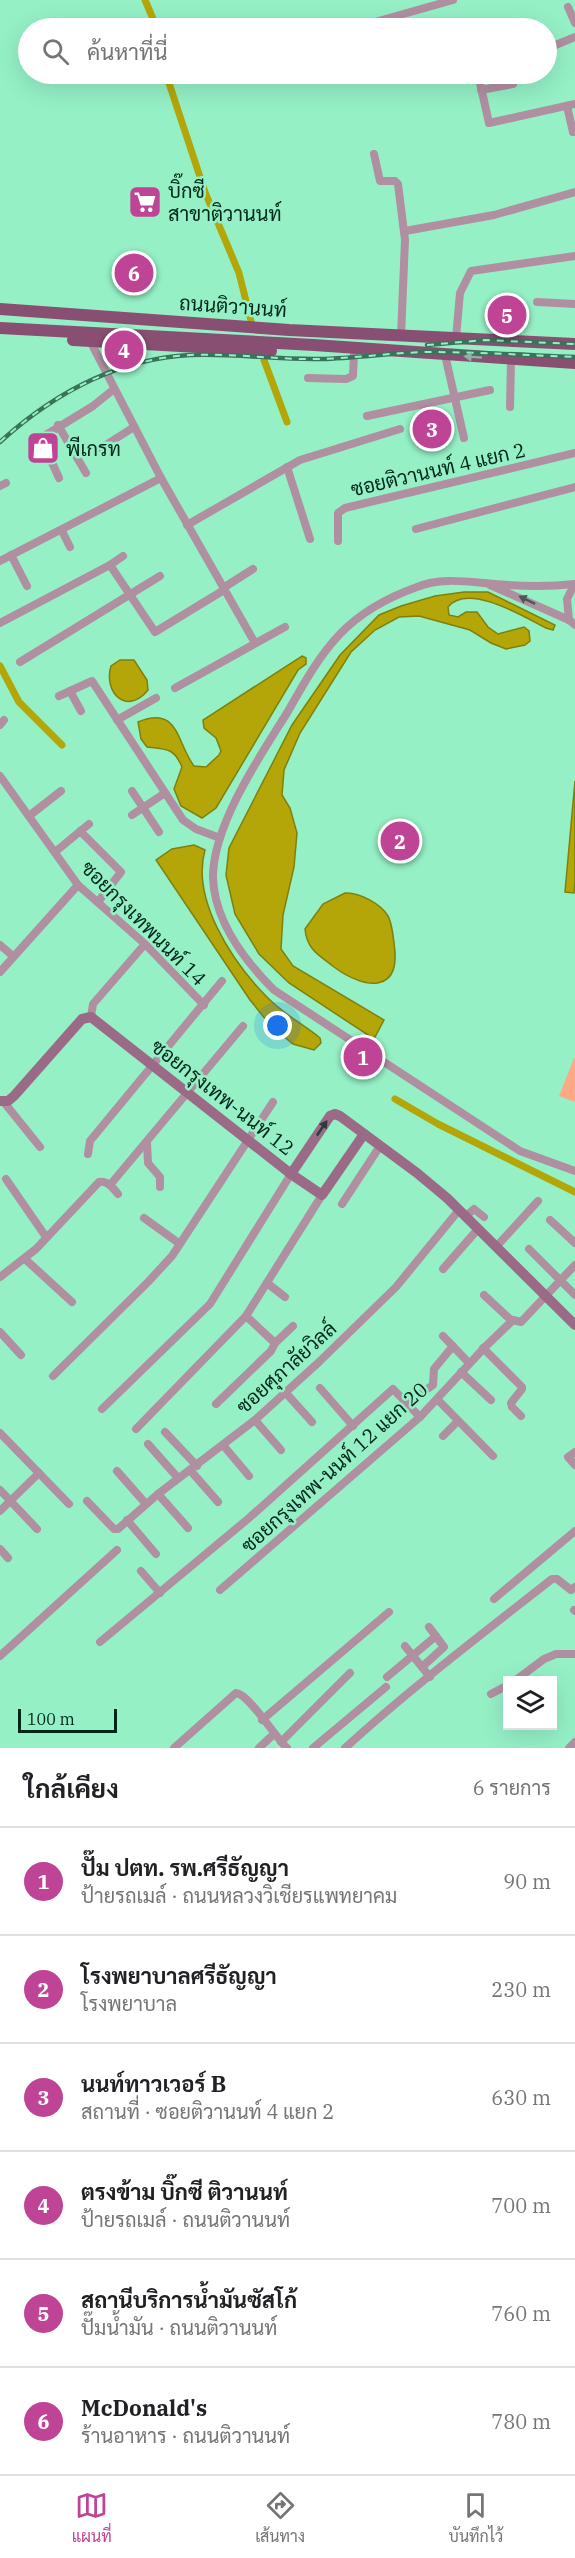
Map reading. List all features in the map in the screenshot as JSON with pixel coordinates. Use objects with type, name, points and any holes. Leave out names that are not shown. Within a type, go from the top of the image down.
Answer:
[{"type":"main road","name":"ถนนติวานนท์","points":[[1,312],[575,344]]},
{"type":"main road","name":"ถนนติวานนท์","points":[[1,312],[177,333],[374,350],[575,363]]},
{"type":"main road","name":"ถนนติวานนท์","points":[[0,328],[324,338],[396,335]]},
{"type":"main road","name":"ถนนติวานนท์","points":[[0,333],[90,341],[354,353],[374,350]]},
{"type":"street","points":[[393,18],[453,0]]},
{"type":"street","points":[[568,7],[575,23]]},
{"type":"street","points":[[557,44],[575,37]]},
{"type":"street","points":[[480,84],[487,120],[491,123],[571,105],[573,132]]},
{"type":"street","points":[[481,90],[513,84]]},
{"type":"street","points":[[374,154],[380,181],[395,181],[398,184],[405,231],[396,335]]},
{"type":"street","points":[[405,231],[494,215],[575,192]]},
{"type":"street","points":[[456,338],[460,293],[471,271],[575,256]]},
{"type":"street","points":[[537,302],[575,304]]},
{"type":"street","points":[[90,341],[161,478],[255,643]]},
{"type":"street","points":[[308,378],[346,379],[353,376],[354,353]]},
{"type":"street","points":[[445,355],[464,438]]},
{"type":"street","points":[[510,407],[511,359]]},
{"type":"street","points":[[59,478],[40,438],[58,425],[93,406],[114,389]]},
{"type":"street","points":[[367,416],[490,390]]},
{"type":"street","points":[[58,425],[86,473]]},
{"type":"street","points":[[101,448],[134,427]]},
{"type":"street","points":[[187,525],[308,457],[400,429]]},
{"type":"street","name":"ซอยติวานนท์ 4 แยก 2","points":[[338,541],[338,513],[345,508],[575,453]]},
{"type":"street","points":[[287,467],[310,539]]},
{"type":"street","points":[[0,561],[161,478]]},
{"type":"street","points":[[416,529],[575,487]]},
{"type":"street","points":[[62,531],[70,547]]},
{"type":"street","points":[[11,555],[27,586]]},
{"type":"street","points":[[0,623],[123,556]]},
{"type":"street","points":[[110,565],[154,632],[253,569]]},
{"type":"street","points":[[20,662],[160,576]]},
{"type":"street","points":[[575,585],[444,582],[420,585],[377,605],[342,632],[321,656],[240,792],[220,838],[214,858],[213,879],[216,898],[223,917],[243,954],[256,972],[274,990],[520,1151],[575,1171]]},
{"type":"street","points":[[485,583],[572,622]]},
{"type":"street","points":[[572,622],[567,598],[575,585]]},
{"type":"street","points":[[175,688],[285,627]]},
{"type":"street","points":[[59,696],[92,681],[183,820],[196,829],[220,838]]},
{"type":"street","points":[[70,691],[81,711]]},
{"type":"street","points":[[117,720],[156,698]]},
{"type":"street","name":"ซอยกรุงเทพนนท์ 14","points":[[0,776],[78,885],[145,944],[204,1005]]},
{"type":"street","points":[[29,816],[61,791]]},
{"type":"street","points":[[132,791],[159,832]]},
{"type":"street","points":[[132,815],[165,793]]},
{"type":"street","points":[[55,852],[89,824]]},
{"type":"street","points":[[80,831],[121,873],[98,902]]},
{"type":"street","points":[[0,972],[78,885]]},
{"type":"street","points":[[2,1101],[8,1101],[14,1096],[82,1019],[91,1017],[93,1005],[145,944]]},
{"type":"street","points":[[0,945],[13,956]]},
{"type":"street","points":[[88,1154],[90,1141],[222,981]]},
{"type":"street","name":"ซอยกรุงเทพ-นนท์ 12","points":[[91,1017],[291,1174],[330,1116],[335,1114],[340,1116],[417,1173],[462,1213],[575,1325]]},
{"type":"street","points":[[110,1185],[243,1026]]},
{"type":"street","points":[[2,1101],[40,1147]]},
{"type":"street","points":[[53,1376],[148,1282],[180,1244],[273,1102]]},
{"type":"street","points":[[136,1429],[246,1316],[322,1195],[364,1134]]},
{"type":"street","points":[[147,1143],[148,1163],[160,1177],[160,1187]]},
{"type":"street","points":[[342,1204],[380,1146]]},
{"type":"street","points":[[102,1408],[210,1304],[291,1174],[322,1195]]},
{"type":"street","points":[[6,1179],[46,1237]]},
{"type":"street","points":[[0,1277],[25,1259],[60,1226],[99,1182],[103,1181],[110,1185],[118,1194]]},
{"type":"street","points":[[496,1247],[538,1202]]},
{"type":"street","points":[[462,1213],[474,1209],[484,1217]]},
{"type":"street","name":"ซอยศุภาลัยวิลล์","points":[[87,1501],[114,1529],[118,1529],[178,1478],[255,1420],[396,1287],[462,1213]]},
{"type":"street","points":[[144,1218],[180,1244]]},
{"type":"street","points":[[550,1221],[575,1243]]},
{"type":"street","points":[[443,1269],[478,1229]]},
{"type":"street","points":[[529,1249],[575,1295]]},
{"type":"street","points":[[25,1259],[72,1302]]},
{"type":"street","points":[[545,1296],[575,1265]]},
{"type":"street","points":[[267,1283],[285,1297]]},
{"type":"street","points":[[484,1295],[512,1321]]},
{"type":"street","name":"ซอยกรุงเทพ-นนท์ 12 แยก 20","points":[[220,1590],[420,1417],[483,1348],[512,1321],[521,1322],[545,1296]]},
{"type":"street","points":[[246,1316],[275,1343]]},
{"type":"street","points":[[216,1404],[271,1351],[275,1343],[293,1326]]},
{"type":"street","points":[[0,1332],[21,1355]]},
{"type":"street","points":[[442,1336],[469,1364]]},
{"type":"street","points":[[420,1394],[433,1384],[434,1369],[453,1346]]},
{"type":"street","points":[[483,1348],[522,1387],[511,1403],[521,1416]]},
{"type":"street","points":[[461,1372],[491,1400]]},
{"type":"street","points":[[320,1388],[353,1426]]},
{"type":"street","points":[[100,1642],[249,1518],[393,1389],[420,1417]]},
{"type":"street","points":[[285,1392],[312,1422]]},
{"type":"street","points":[[437,1399],[493,1455]]},
{"type":"street","points":[[255,1420],[281,1450]]},
{"type":"street","points":[[443,1436],[458,1420]]},
{"type":"street","points":[[165,1432],[218,1502]]},
{"type":"street","points":[[0,1434],[69,1504]]},
{"type":"street","points":[[148,1444],[178,1478]]},
{"type":"street","points":[[223,1445],[249,1476]]},
{"type":"street","points":[[575,1452],[568,1457],[575,1465]]},
{"type":"street","points":[[117,1471],[146,1504]]},
{"type":"street","points":[[0,1511],[39,1473]]},
{"type":"street","points":[[0,1490],[37,1529]]},
{"type":"street","points":[[158,1494],[188,1528]]},
{"type":"street","points":[[127,1520],[156,1554]]},
{"type":"street","points":[[494,1599],[574,1534]]},
{"type":"street","points":[[0,1549],[8,1558]]},
{"type":"street","points":[[0,1656],[117,1550]]},
{"type":"street","points":[[141,1571],[160,1593]]},
{"type":"street","points":[[345,1748],[552,1579],[557,1579],[567,1589],[571,1590],[575,1587]]},
{"type":"street","points":[[262,1720],[389,1612]]},
{"type":"street","points":[[422,1667],[444,1648],[444,1644],[429,1627]]},
{"type":"street","points":[[387,1677],[436,1636]]},
{"type":"street","points":[[405,1646],[430,1677]]},
{"type":"street","points":[[521,1676],[544,1659],[556,1654],[575,1654]]},
{"type":"street","points":[[174,1748],[236,1692],[242,1693],[250,1701],[262,1720],[284,1745],[350,1673]]},
{"type":"street","points":[[313,1748],[386,1687]]},
{"type":"street","points":[[491,1694],[503,1687]]},
{"type":"street","points":[[259,1748],[274,1734]]},
{"type":"street","points":[[569,1748],[575,1742]]},
{"type":"shaded area","points":[[464,592],[488,592],[555,625],[553,630],[546,628],[511,610],[482,600],[469,598],[457,600],[448,607],[449,615],[458,617],[466,612],[477,612],[488,627],[498,634],[524,627],[529,631],[530,641],[525,645],[506,649],[470,630],[419,616],[399,617],[375,630],[351,652],[300,733],[284,770],[282,795],[290,808],[297,833],[294,867],[283,915],[281,949],[293,966],[384,1020],[374,1039],[289,983],[259,954],[235,914],[226,875],[229,848],[292,725],[340,655],[379,615],[435,596]]},
{"type":"shaded area","points":[[302,656],[306,658],[306,664],[298,670],[216,808],[202,818],[181,806],[174,789],[182,767],[179,761],[169,751],[147,747],[141,739],[138,722],[151,718],[162,718],[169,722],[194,766],[206,767],[221,751],[216,738],[204,728],[203,720]]},
{"type":"shaded area","points":[[120,660],[134,660],[147,680],[148,690],[140,698],[125,701],[119,698],[110,685],[111,666]]},
{"type":"shaded area","points":[[575,781],[575,882],[574,893],[565,892]]},
{"type":"shaded area","points":[[194,845],[205,850],[202,869],[204,889],[217,928],[228,947],[252,981],[271,1001],[320,1038],[321,1043],[314,1050],[293,1044],[271,1026],[250,1000],[156,860],[172,849]]},
{"type":"shaded area","points":[[345,893],[357,894],[369,900],[380,907],[389,919],[393,933],[395,960],[392,972],[387,979],[379,983],[369,983],[346,975],[319,955],[308,942],[305,929],[323,904]]},
{"type":"shaded area","points":[[575,1058],[575,1102],[559,1096]]},
{"type":"waterway","points":[[145,0],[153,18]]},
{"type":"waterway","points":[[169,84],[205,192],[239,273],[251,321]]},
{"type":"waterway","points":[[264,360],[287,422]]},
{"type":"waterway","points":[[0,666],[19,702],[62,745]]},
{"type":"waterway","points":[[395,1099],[438,1124],[575,1192]]},
{"type":"railway","points":[[427,345],[485,340],[575,344]]},
{"type":"railway","points":[[0,442],[64,394],[112,372],[163,358],[206,355],[321,359],[425,352],[575,357]]},
{"type":"place","name":"บิ๊กซี สาขาติวานนท์","points":[[145,202]]},
{"type":"place","name":"McDonald's","points":[[134,273]]},
{"type":"place","name":"สถานีบริการน้ำมันซัสโก้","points":[[507,315]]},
{"type":"place","name":"ตรงข้าม บิ๊กซี ติวานนท์","points":[[124,350]]},
{"type":"place","name":"นนท์ทาวเวอร์ B","points":[[432,429]]},
{"type":"place","name":"พีเกรท","points":[[43,448]]},
{"type":"place","name":"โรงพยาบาลศรีธัญญา","points":[[400,841]]},
{"type":"place","name":"ปั๊ม ปตท. รพ.ศรีธัญญา","points":[[363,1057]]}]
